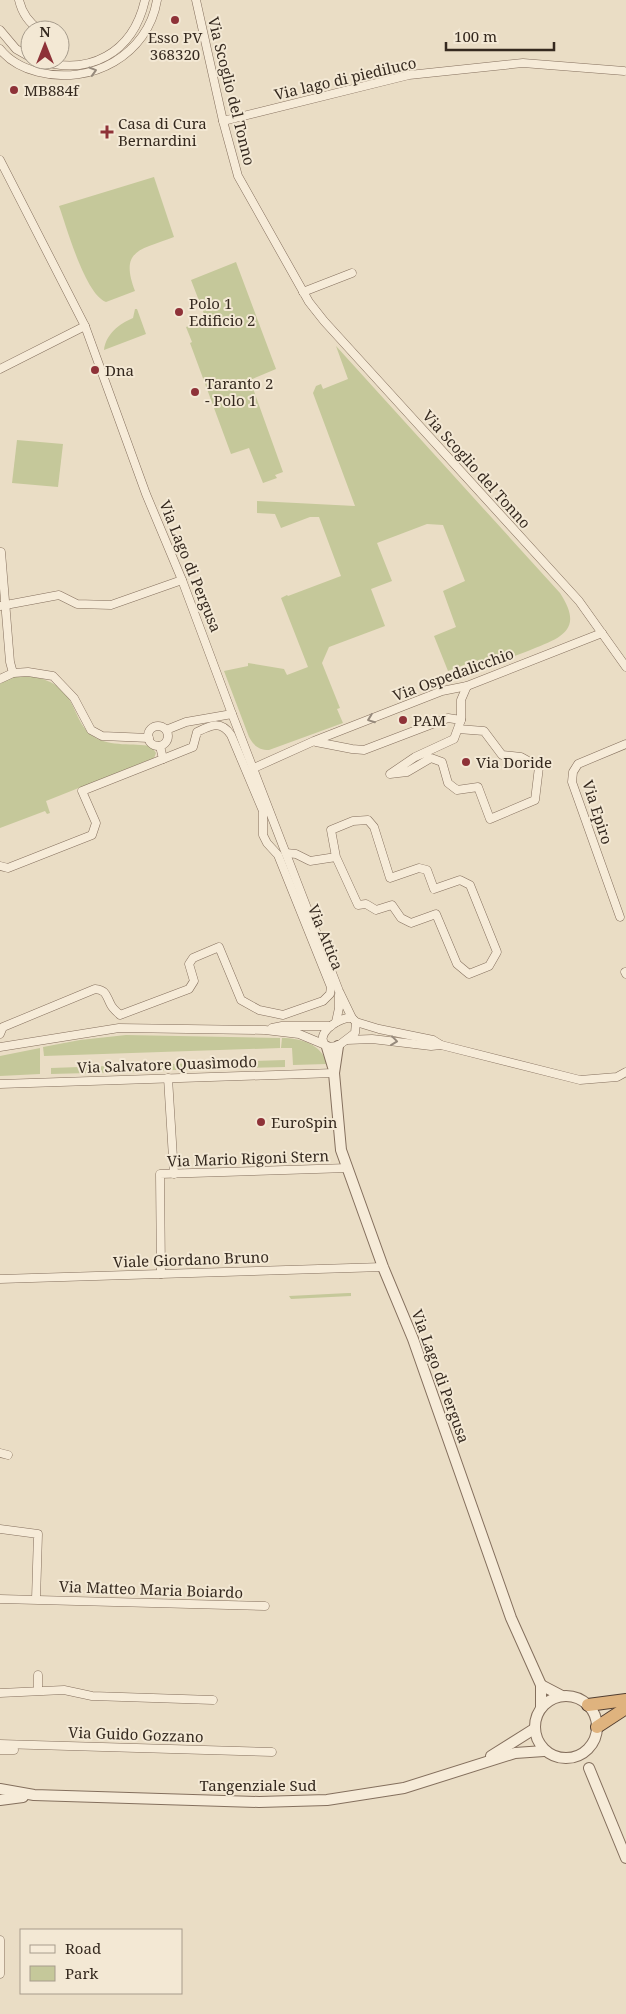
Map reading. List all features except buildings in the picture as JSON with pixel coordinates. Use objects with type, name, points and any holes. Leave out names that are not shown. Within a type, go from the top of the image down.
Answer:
[{"type":"highway","points":[[588,1705],[626,1700]]},
{"type":"highway","points":[[597,1726],[626,1708]]},
{"type":"street","points":[[19,0],[28,20]]},
{"type":"street","points":[[70,67],[89,63],[105,56],[131,35],[142,14],[145,0]]},
{"type":"street","points":[[30,70],[52,76],[73,76],[92,73],[110,65],[124,56],[138,42],[152,19],[157,0]]},
{"type":"street","name":"Via Scoglio del Tonno","points":[[196,0],[223,121],[238,176],[304,292],[324,321],[579,602],[626,667]]},
{"type":"street","points":[[0,30],[20,53]]},
{"type":"street","points":[[0,49],[5,55],[20,65]]},
{"type":"street","name":"Via lago di piediluco","points":[[223,121],[409,75],[523,62],[624,71]]},
{"type":"street","name":"Via Lago di Pergusa","points":[[0,160],[85,326],[148,499],[182,580],[339,991],[354,1020]]},
{"type":"street","points":[[304,292],[352,273]]},
{"type":"street","points":[[0,369],[85,326]]},
{"type":"street","points":[[1,552],[3,606],[13,673]]},
{"type":"street","points":[[3,606],[59,595],[77,604],[111,605],[182,580]]},
{"type":"street","name":"Via Ospedalicchio","points":[[254,768],[442,691],[467,686],[602,633]]},
{"type":"street","points":[[0,679],[13,673],[28,672],[53,676],[74,698],[91,730],[102,736],[149,738]]},
{"type":"street","points":[[458,729],[484,731],[502,755],[521,757],[539,767],[535,800],[490,819],[478,787],[457,790],[448,783],[442,762],[431,758],[407,772],[390,774],[415,757],[454,739],[461,720],[460,700],[467,686]]},
{"type":"street","points":[[166,730],[186,722],[232,714]]},
{"type":"street","points":[[314,742],[364,750],[448,718],[461,720]]},
{"type":"street","points":[[0,866],[8,868],[92,835],[96,823],[82,791],[193,747],[197,732],[208,726],[219,725],[226,728],[231,734],[263,811],[263,835],[278,830]]},
{"type":"street","points":[[161,726],[166,730],[167,740],[160,746],[154,745],[149,738],[150,731],[154,727],[161,726]]},
{"type":"street","name":"Via Epiro","points":[[620,917],[572,782],[573,772],[578,764],[626,744]]},
{"type":"street","points":[[160,746],[163,759]]},
{"type":"street","points":[[368,820],[374,827],[390,878],[419,868],[427,870],[434,889],[460,880],[470,885],[496,952],[489,966],[469,974],[457,964],[436,914],[411,923],[401,918],[392,906],[376,910],[366,904],[358,906],[336,857],[332,830],[353,821],[368,820]]},
{"type":"street","name":"Via Attica","points":[[0,1034],[3,1027],[95,989],[102,990],[107,994],[112,1007],[120,1014],[189,989],[194,981],[189,964],[193,958],[219,947],[241,1000],[259,1010],[283,1016],[323,1000],[330,994],[331,987],[278,855],[267,843],[263,835]]},
{"type":"street","points":[[286,853],[296,854],[310,861],[336,857]]},
{"type":"street","points":[[334,1024],[340,1008],[339,991]]},
{"type":"street","points":[[325,1046],[323,1035],[334,1024],[342,1019],[354,1020],[379,1029],[433,1040],[441,1045],[580,1080],[617,1077],[626,1072]]},
{"type":"street","points":[[342,1043],[355,1033],[354,1020]]},
{"type":"street","points":[[266,1030],[282,1026],[334,1024]]},
{"type":"street","points":[[0,1047],[119,1028],[266,1030],[299,1034],[325,1046],[372,1039],[431,1046],[441,1045]]},
{"type":"street","name":"Via Lago di Pergusa","points":[[334,1073],[342,1043]]},
{"type":"street","name":"Via Lago di Pergusa","points":[[325,1046],[334,1073],[342,1150],[383,1268],[413,1339],[511,1618],[541,1685],[541,1708]]},
{"type":"street","name":"Via Salvatore Quasìmodo","points":[[0,1084],[334,1073]]},
{"type":"street","points":[[168,1078],[174,1174]]},
{"type":"street","name":"Via Mario Rigoni Stern","points":[[161,1274],[160,1174],[348,1168]]},
{"type":"street","name":"Viale Giordano Bruno","points":[[0,1278],[383,1268]]},
{"type":"street","points":[[0,1529],[38,1534],[36,1599]]},
{"type":"street","name":"Via Matteo Maria Boiardo","points":[[0,1599],[265,1606]]},
{"type":"street","points":[[38,1675],[38,1690]]},
{"type":"street","points":[[541,1685],[562,1696]]},
{"type":"street","points":[[0,1693],[64,1690],[92,1696],[213,1700]]},
{"type":"street","points":[[562,1696],[572,1696],[588,1705],[596,1718],[597,1726],[596,1737],[590,1747],[578,1756],[570,1758],[560,1758],[544,1751],[535,1737],[534,1729],[534,1721],[541,1708],[554,1698],[562,1696]]},
{"type":"street","name":"Tangenziale Sud","points":[[477,1764],[534,1729]]},
{"type":"street","name":"Via Guido Gozzano","points":[[0,1744],[272,1752]]},
{"type":"street","points":[[590,1747],[589,1768],[626,1858]]},
{"type":"street","points":[[0,1750],[14,1750]]},
{"type":"street","name":"Tangenziale Sud","points":[[0,1789],[34,1795],[259,1802],[327,1800],[404,1788],[515,1753],[544,1751]]},
{"type":"street","points":[[570,1758],[589,1768]]},
{"type":"street","name":"Tangenziale Sud","points":[[0,1800],[34,1795]]},
{"type":"street","points":[[0,1940],[0,1974]]},
{"type":"green space","points":[[154,177],[174,237],[136,253],[130,267],[135,291],[106,302],[98,296],[84,274],[59,206]]},
{"type":"green space","points":[[236,262],[276,369],[250,380],[283,472],[275,475],[277,478],[263,483],[249,448],[231,454],[190,343],[192,342],[186,327],[206,319],[191,280]]},
{"type":"green space","points":[[135,309],[137,309],[146,334],[104,350],[110,334],[123,323],[133,318]]},
{"type":"green space","points":[[336,346],[560,593],[570,616],[569,625],[559,637],[550,642],[481,669],[477,660],[448,671],[434,636],[456,627],[443,591],[465,581],[443,525],[427,524],[377,543],[392,581],[371,589],[385,626],[329,647],[322,663],[340,708],[337,709],[343,723],[265,750],[257,747],[249,737],[224,671],[248,666],[248,663],[284,669],[287,675],[308,667],[281,598],[341,576],[319,517],[310,517],[281,528],[275,514],[257,513],[257,501],[355,506],[313,393],[316,386],[321,384],[323,389],[348,379]]},
{"type":"green space","points":[[17,440],[63,444],[58,487],[12,483]]},
{"type":"green space","points":[[19,675],[40,678],[60,688],[69,699],[85,729],[94,737],[108,742],[151,746],[156,753],[154,758],[46,801],[50,813],[47,814],[45,811],[0,828],[0,684],[11,677]]},
{"type":"green space","points":[[126,1035],[280,1038],[280,1048],[44,1056],[43,1047],[80,1040]]},
{"type":"green space","points":[[282,1038],[296,1039],[315,1047],[324,1057],[327,1064],[293,1065],[292,1048],[281,1048]]},
{"type":"green space","points":[[40,1048],[40,1074],[0,1076],[0,1056]]},
{"type":"green space","points":[[285,1060],[285,1067],[172,1070],[172,1064]]},
{"type":"green space","points":[[164,1064],[164,1071],[51,1074],[51,1068]]},
{"type":"green space","points":[[351,1293],[351,1296],[291,1299],[289,1296]]},
{"type":"place","name":"Esso PV 368320","points":[[175,20]]},
{"type":"place","name":"MB884f","points":[[14,90]]},
{"type":"place","name":"Casa di Cura Bernardini","points":[[107,132]]},
{"type":"place","name":"Polo 1 Edificio 2","points":[[179,312]]},
{"type":"place","name":"Dna","points":[[95,370]]},
{"type":"place","name":"Taranto 2 - Polo 1","points":[[195,392]]},
{"type":"place","name":"PAM","points":[[403,720]]},
{"type":"place","name":"Via Doride","points":[[466,762]]},
{"type":"place","name":"EuroSpin","points":[[261,1122]]}]
